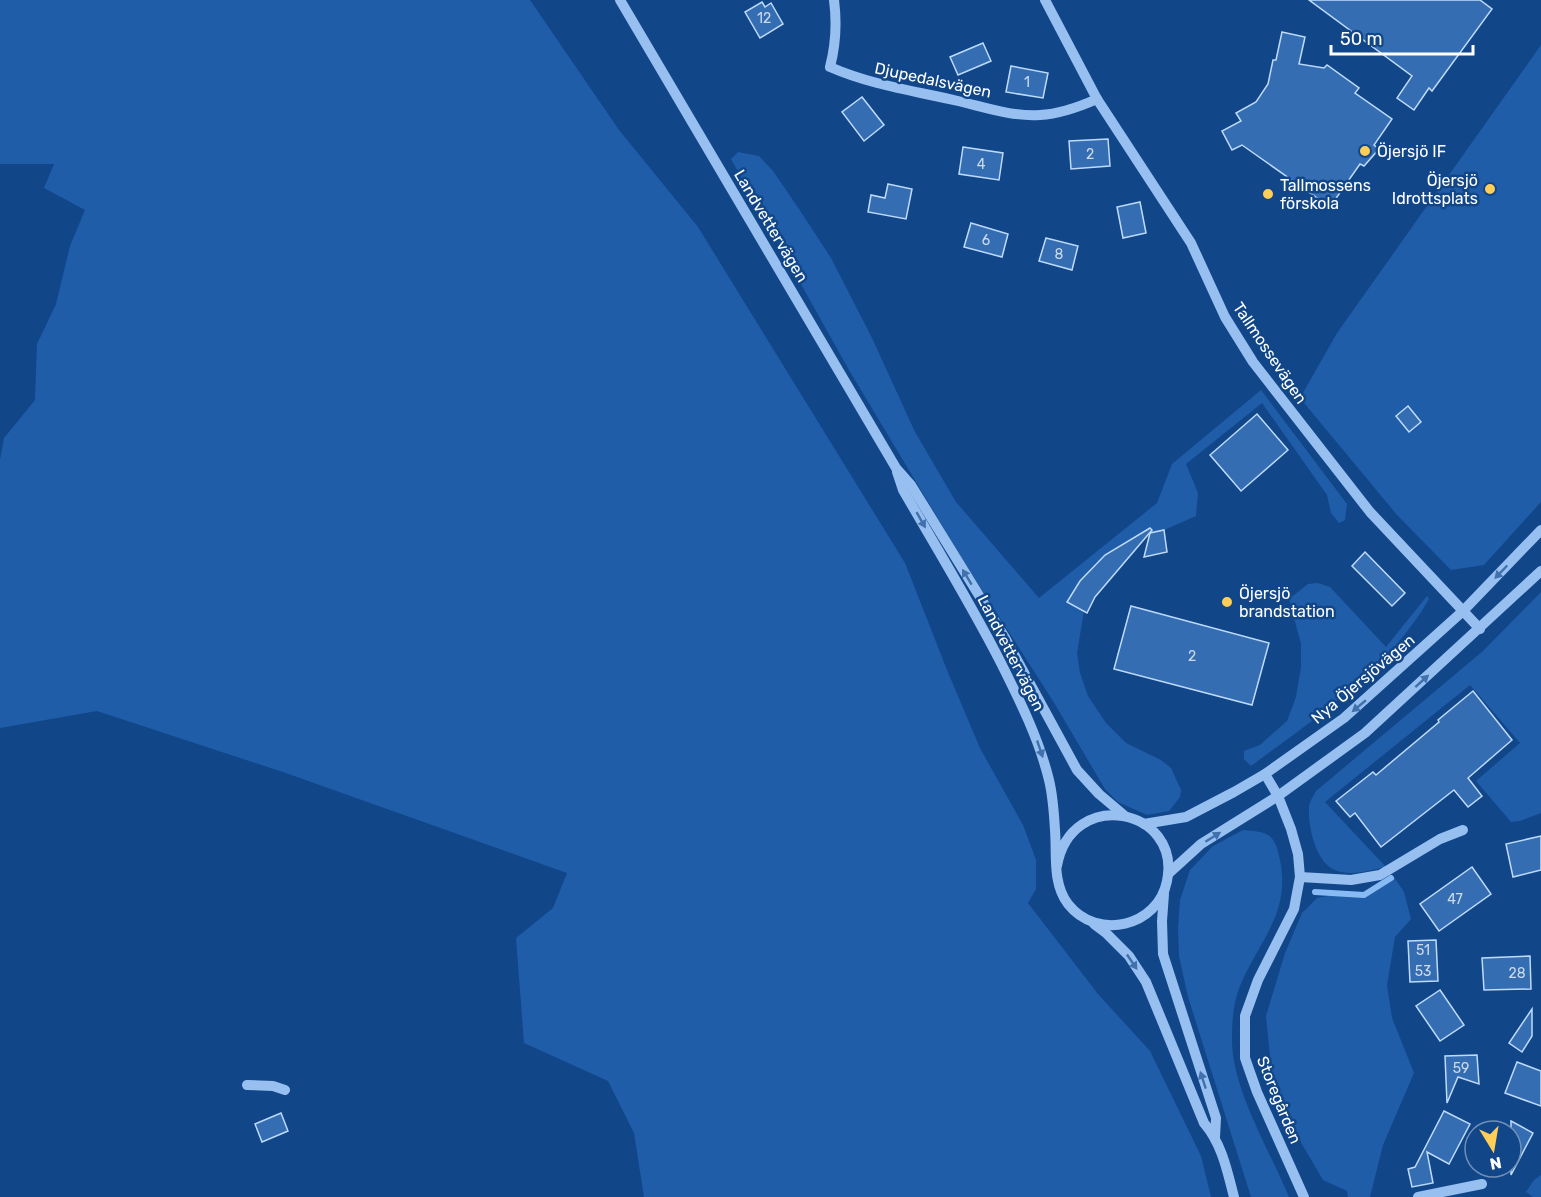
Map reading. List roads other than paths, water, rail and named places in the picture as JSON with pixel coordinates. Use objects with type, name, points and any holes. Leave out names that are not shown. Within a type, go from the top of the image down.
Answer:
[{"type":"street","name":"Landvettervägen","points":[[620,0],[896,468],[911,485],[1004,636],[1077,770],[1099,794],[1125,816]]},
{"type":"street","name":"Djupedalsvägen","points":[[834,0],[837,20],[835,49],[830,67],[850,76],[1010,112],[1039,115],[1069,110],[1097,99]]},
{"type":"street","name":"Tallmossevägen","points":[[1045,0],[1097,99],[1191,243],[1225,317],[1253,362],[1363,503],[1480,629]]},
{"type":"street","name":"Landvettervägen","points":[[896,468],[903,490],[982,625],[1035,734],[1050,784],[1059,884],[1066,901],[1077,913],[1106,933],[1129,956],[1146,982],[1204,1123],[1215,1137],[1234,1197]]},
{"type":"street","name":"Nya Öjersjövägen","points":[[1144,824],[1186,817],[1265,774],[1344,718],[1463,611],[1541,530]]},
{"type":"street","points":[[1168,874],[1201,844],[1278,796],[1365,733],[1541,572]]},
{"type":"street","name":"Storegården","points":[[1265,774],[1278,796],[1298,854],[1300,877],[1294,909],[1258,980],[1245,1016],[1245,1058],[1257,1092],[1304,1197]]},
{"type":"street","name":"Landvettervägen","points":[[1057,866],[1062,847],[1073,831],[1097,817],[1125,816],[1144,824],[1163,846],[1168,874],[1164,891],[1162,921],[1163,954],[1215,1118],[1215,1137]]},
{"type":"street","points":[[1300,877],[1351,880],[1380,875],[1440,839],[1463,830]]},
{"type":"street","name":"Landvettervägen","points":[[1091,921],[1117,926],[1137,920],[1154,908],[1164,891]]},
{"type":"street","points":[[247,1085],[273,1086],[285,1090]]},
{"type":"street","points":[[1418,1197],[1482,1184]]},
{"type":"waterway","points":[[1315,892],[1364,895],[1391,878]]},
{"type":"place","name":"Öjersjö IF","points":[[1365,151]]},
{"type":"place","name":"Öjersjö Idrottsplats","points":[[1490,189]]},
{"type":"place","name":"Tallmossens förskola","points":[[1268,194]]},
{"type":"place","name":"Öjersjö brandstation","points":[[1227,602]]}]
